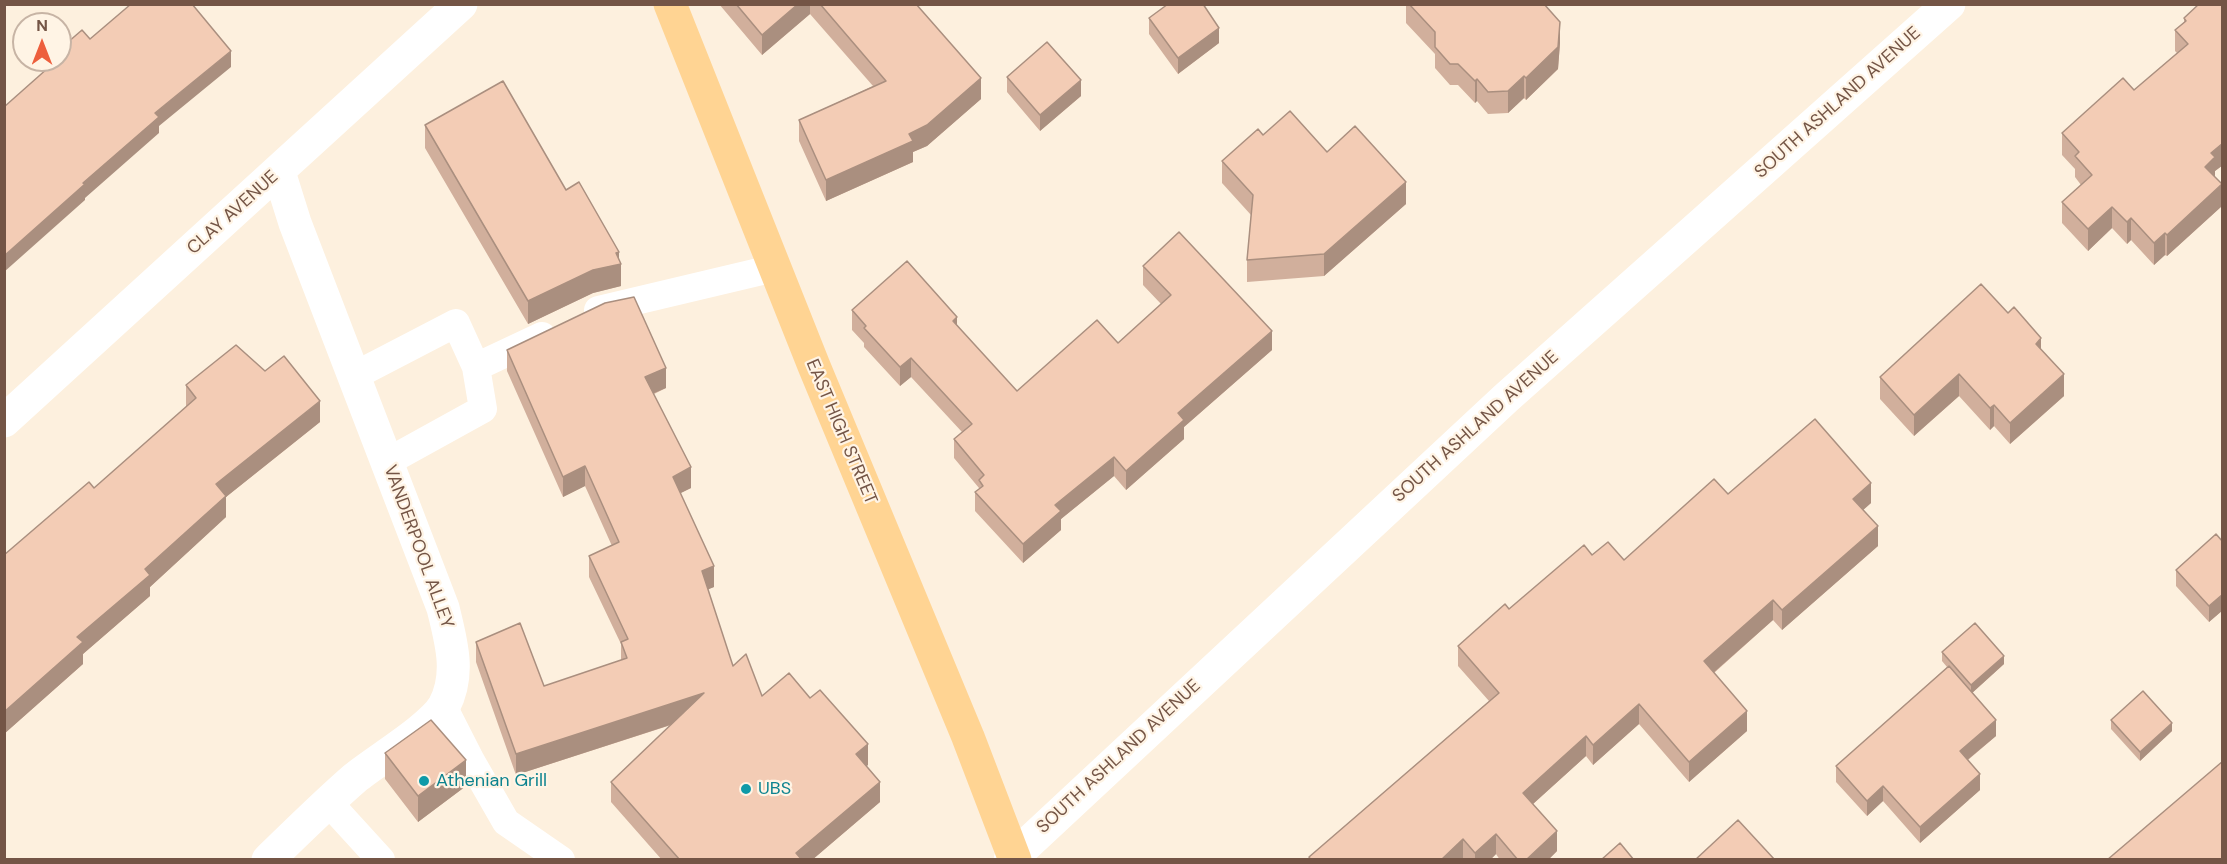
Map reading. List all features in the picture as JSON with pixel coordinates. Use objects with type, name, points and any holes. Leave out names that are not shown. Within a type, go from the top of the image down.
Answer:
[{"type":"main road","name":"EAST HIGH STREET","points":[[670,4],[814,366],[968,737],[1013,858]]},
{"type":"street","name":"CLAY AVENUE","points":[[4,421],[461,4]]},
{"type":"street","name":"SOUTH ASHLAND AVENUE","points":[[1013,858],[1506,398],[1949,4]]},
{"type":"street","name":"VANDERPOOL ALLEY","points":[[268,860],[356,778],[429,723],[444,706],[455,672],[454,656],[443,608],[295,224],[279,172]]},
{"type":"lane","points":[[476,367],[600,308],[775,268]]},
{"type":"lane","points":[[354,376],[456,322],[476,367],[483,409],[387,462]]},
{"type":"lane","points":[[444,706],[471,761],[506,822],[561,860]]},
{"type":"lane","points":[[329,803],[381,860]]},
{"type":"building","points":[[131,4],[192,4],[231,51],[155,113],[159,117],[4,256],[4,107],[43,72],[72,72],[72,39],[82,30],[90,39]]},
{"type":"building","points":[[736,4],[798,4],[762,35]]},
{"type":"building","points":[[820,4],[916,4],[981,78],[927,125],[909,134],[913,141],[826,180],[799,120],[886,81]]},
{"type":"building","points":[[1168,4],[1203,4],[1219,28],[1178,58],[1149,18]]},
{"type":"building","points":[[1409,4],[1544,4],[1560,22],[1558,47],[1526,78],[1524,76],[1508,91],[1488,92],[1477,79],[1475,81],[1458,64],[1450,64],[1435,47],[1435,32]]},
{"type":"building","points":[[2199,4],[2223,4],[2223,143],[2211,153],[2215,157],[2205,167],[2222,184],[2167,235],[2165,233],[2154,243],[2131,218],[2127,222],[2112,207],[2088,229],[2062,202],[2092,175],[2075,156],[2079,152],[2062,133],[2123,78],[2134,90],[2188,44],[2175,30],[2186,21],[2184,18]]},
{"type":"building","points":[[1047,42],[1081,80],[1040,115],[1007,77]]},
{"type":"building","points":[[503,81],[566,190],[579,182],[619,252],[616,253],[621,264],[593,270],[528,301],[425,125]]},
{"type":"building","points":[[1290,111],[1327,152],[1355,126],[1406,182],[1324,254],[1247,260],[1253,195],[1222,161],[1258,129],[1263,135]]},
{"type":"building","points":[[1179,232],[1272,331],[1178,413],[1184,420],[1126,471],[1114,457],[1055,505],[1061,511],[1023,544],[975,492],[983,486],[979,480],[984,475],[954,439],[972,424],[911,358],[900,367],[864,328],[866,326],[852,310],[907,261],[957,317],[953,321],[1017,391],[1097,320],[1118,343],[1171,295],[1143,266]]},
{"type":"building","points":[[1981,284],[2008,313],[2014,307],[2041,338],[2036,344],[2064,374],[2010,423],[1994,405],[1990,408],[1959,374],[1914,415],[1880,377]]},
{"type":"building","points":[[634,297],[666,368],[645,377],[691,467],[673,477],[714,566],[702,571],[733,666],[746,654],[762,696],[789,673],[810,698],[820,690],[868,744],[856,754],[880,782],[796,853],[802,860],[680,860],[611,782],[704,693],[516,754],[476,642],[520,623],[544,686],[627,658],[621,642],[628,639],[589,556],[619,542],[585,466],[563,477],[507,350],[605,303]]},
{"type":"building","points":[[236,345],[265,371],[284,356],[320,401],[216,484],[226,496],[145,569],[150,575],[77,637],[83,642],[4,712],[4,555],[89,482],[94,488],[196,398],[186,385]]},
{"type":"building","points":[[1815,419],[1871,483],[1853,499],[1878,526],[1782,610],[1773,600],[1704,661],[1747,711],[1689,762],[1639,704],[1593,745],[1586,736],[1523,793],[1557,831],[1526,860],[1518,860],[1496,834],[1475,853],[1463,839],[1441,860],[1311,860],[1309,857],[1499,693],[1458,646],[1505,604],[1509,609],[1584,545],[1592,555],[1608,542],[1624,560],[1714,479],[1728,494]]},
{"type":"building","points":[[2216,534],[2223,542],[2223,594],[2209,606],[2176,570]]},
{"type":"building","points":[[1975,623],[2004,656],[1971,685],[1942,652]]},
{"type":"building","points":[[1949,666],[1996,720],[1960,751],[1980,774],[1920,827],[1883,786],[1867,801],[1836,766]]},
{"type":"building","points":[[2143,691],[2172,723],[2140,752],[2111,720]]},
{"type":"building","points":[[431,720],[466,760],[418,796],[385,753]]},
{"type":"building","points":[[2223,761],[2223,860],[2107,860]]},
{"type":"building","points":[[1738,820],[1775,860],[1695,860]]},
{"type":"building","points":[[1620,843],[1634,860],[1601,860]]},
{"type":"place","name":"Athenian Grill","points":[[424,781]]},
{"type":"place","name":"UBS","points":[[746,789]]}]
